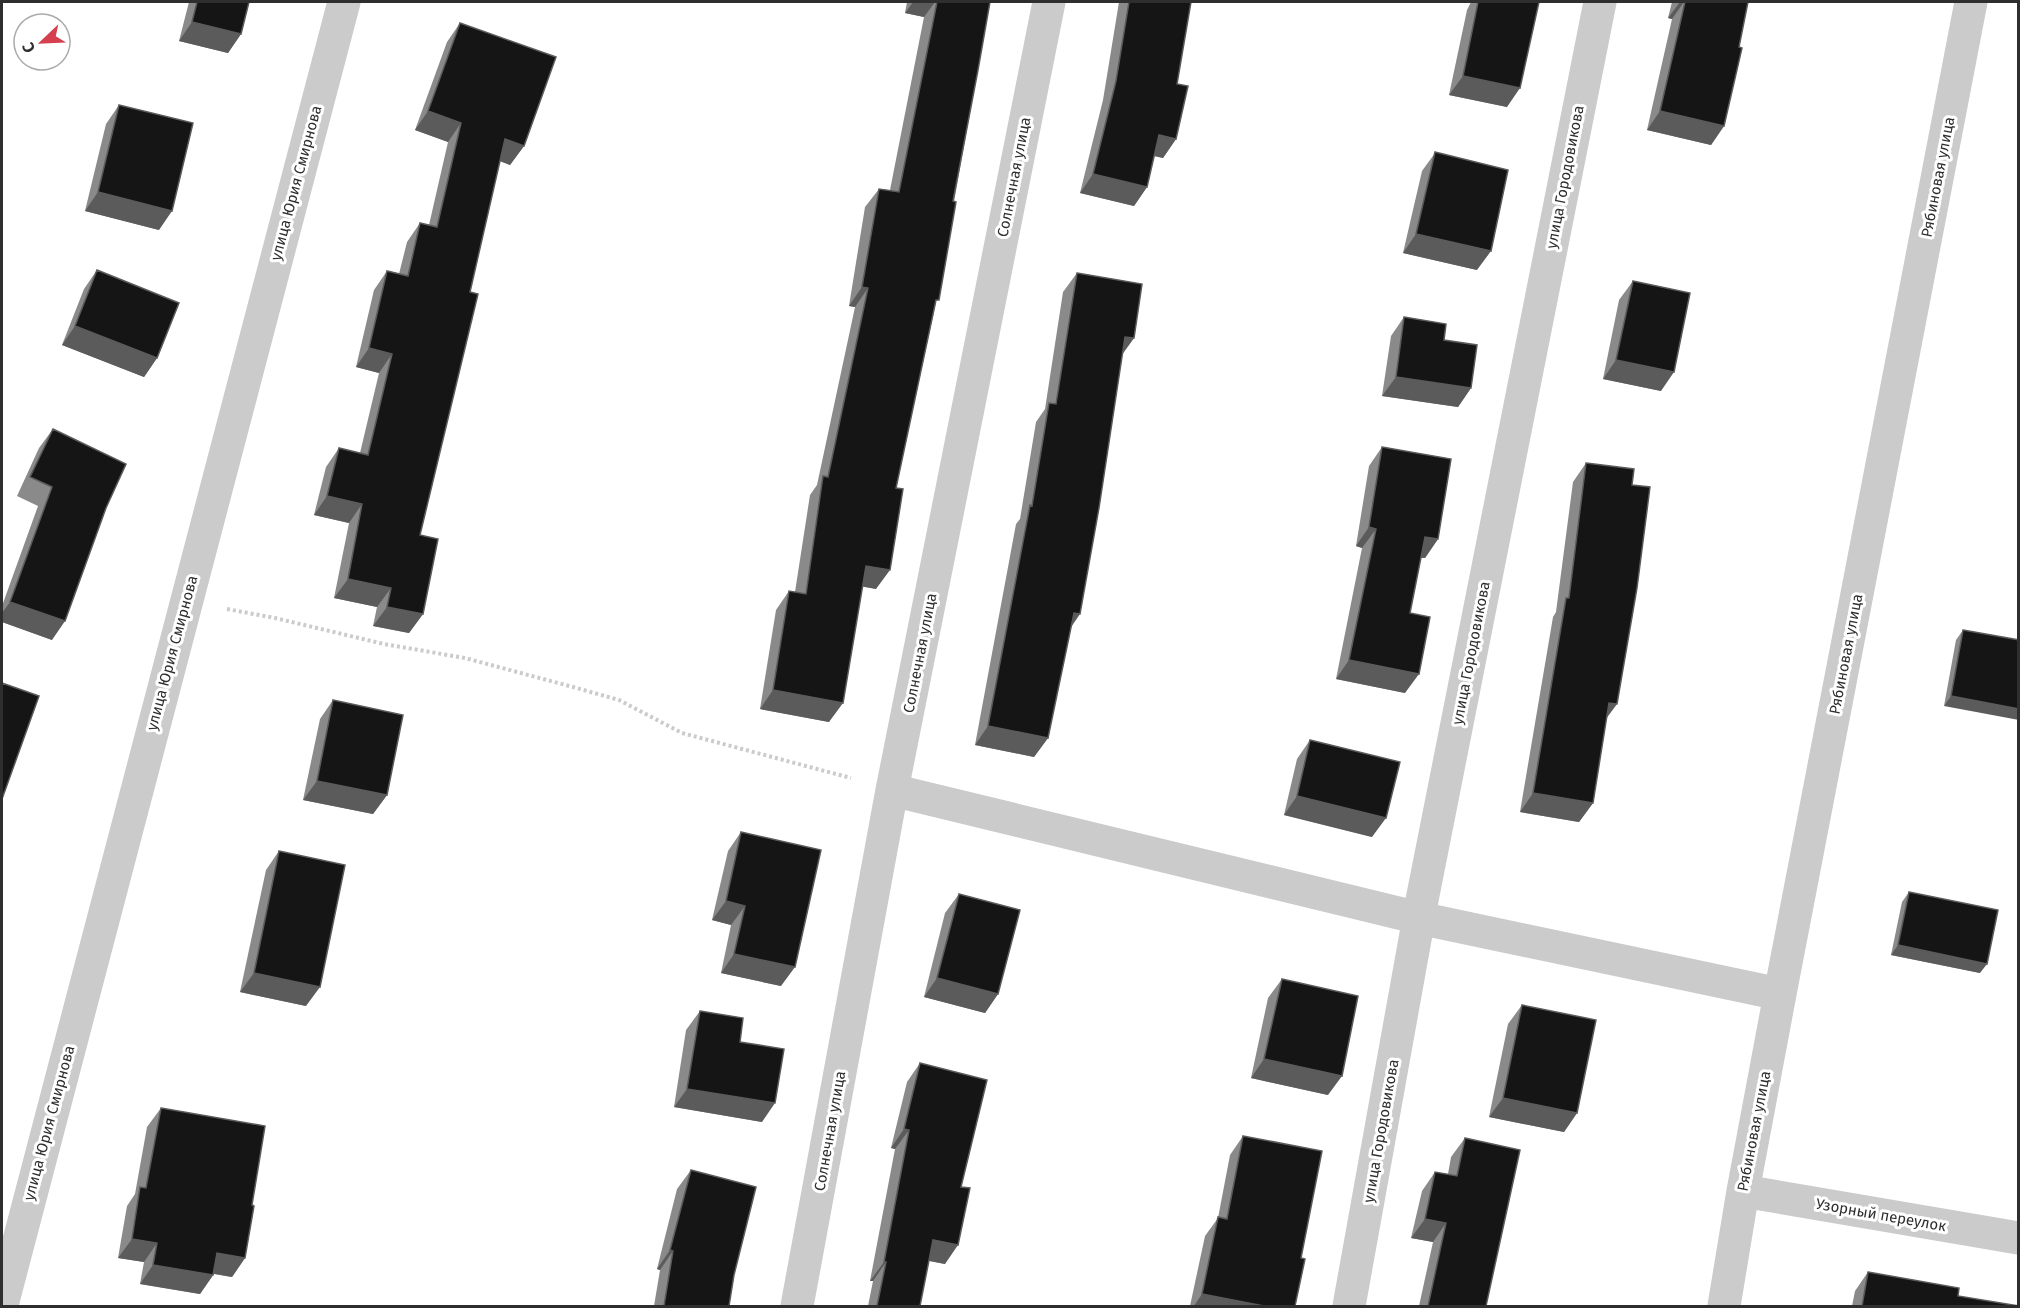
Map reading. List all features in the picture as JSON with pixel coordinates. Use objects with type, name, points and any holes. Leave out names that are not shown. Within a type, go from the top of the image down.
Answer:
[{"type":"street","name":"улица Юрия Смирнова","points":[[2,1305],[344,2]]},
{"type":"street","name":"Солнечная улица","points":[[797,1306],[892,790],[1049,2]]},
{"type":"street","name":"улица Городовикова","points":[[1349,1306],[1419,918],[1600,2]]},
{"type":"street","name":"Рябиновая улица","points":[[1724,1306],[1780,994],[1971,2]]},
{"type":"street","points":[[892,790],[1419,918],[1780,994]]},
{"type":"street","name":"Узорный переулок","points":[[1743,1191],[2019,1239]]},
{"type":"path","points":[[186,601],[275,618],[384,645],[465,658],[619,700],[682,733],[892,790]]},
{"type":"building","points":[[197,2],[249,2],[241,34],[192,22]]},
{"type":"building","points":[[937,2],[990,2],[953,201],[956,202],[939,300],[936,300],[896,488],[903,489],[890,570],[866,566],[843,703],[773,690],[789,591],[806,594],[823,476],[828,477],[868,288],[862,287],[879,189],[899,192]]},
{"type":"building","points":[[1129,2],[1191,2],[1177,84],[1188,86],[1176,139],[1159,135],[1147,187],[1093,174],[1116,81]]},
{"type":"building","points":[[1478,2],[1539,2],[1520,88],[1463,76]]},
{"type":"building","points":[[1685,2],[1748,2],[1739,47],[1742,48],[1724,126],[1660,111]]},
{"type":"building","points":[[460,23],[556,57],[524,146],[505,139],[470,292],[478,294],[420,535],[438,539],[423,614],[387,607],[391,588],[348,579],[362,504],[327,496],[339,448],[368,455],[392,354],[369,348],[387,271],[408,276],[420,223],[437,227],[461,123],[428,111]]},
{"type":"building","points":[[119,105],[193,123],[172,211],[98,192]]},
{"type":"building","points":[[1435,152],[1508,170],[1491,251],[1416,234]]},
{"type":"building","points":[[97,270],[179,303],[157,358],[75,326]]},
{"type":"building","points":[[1077,273],[1142,284],[1134,338],[1125,337],[1080,614],[1074,613],[1048,738],[988,726],[1030,505],[1032,506],[1049,403],[1056,404]]},
{"type":"building","points":[[1633,281],[1690,293],[1674,372],[1616,360]]},
{"type":"building","points":[[1404,317],[1446,324],[1444,340],[1477,345],[1471,388],[1396,377]]},
{"type":"building","points":[[53,429],[126,464],[106,508],[65,621],[10,602],[52,487],[30,477]]},
{"type":"building","points":[[1382,447],[1451,459],[1438,539],[1425,537],[1410,613],[1430,617],[1419,674],[1349,660],[1376,529],[1369,527]]},
{"type":"building","points":[[1586,463],[1634,469],[1632,485],[1650,487],[1637,588],[1617,704],[1609,703],[1593,803],[1533,793],[1566,598],[1569,598]]},
{"type":"building","points":[[1963,630],[2019,640],[2019,709],[1951,696]]},
{"type":"building","points":[[2,683],[39,696],[2,799]]},
{"type":"building","points":[[333,700],[403,715],[387,795],[317,781]]},
{"type":"building","points":[[1310,740],[1400,762],[1386,818],[1297,796]]},
{"type":"building","points":[[741,832],[821,850],[795,967],[734,954],[745,906],[726,901]]},
{"type":"building","points":[[279,851],[345,865],[320,987],[254,973]]},
{"type":"building","points":[[1909,892],[1998,910],[1987,964],[1898,945]]},
{"type":"building","points":[[959,894],[1020,910],[998,994],[937,978]]},
{"type":"building","points":[[1282,979],[1358,996],[1342,1076],[1264,1059]]},
{"type":"building","points":[[1522,1005],[1596,1020],[1577,1113],[1503,1098]]},
{"type":"building","points":[[700,1011],[743,1018],[740,1042],[784,1049],[775,1103],[687,1089]]},
{"type":"building","points":[[920,1063],[987,1080],[961,1187],[970,1188],[958,1245],[933,1240],[920,1306],[877,1306],[909,1130],[904,1129]]},
{"type":"building","points":[[161,1108],[265,1126],[245,1258],[217,1253],[213,1275],[153,1265],[157,1243],[132,1239],[140,1187],[146,1188]]},
{"type":"building","points":[[1243,1136],[1322,1151],[1301,1258],[1305,1259],[1295,1306],[1264,1306],[1202,1294],[1218,1217],[1227,1219]]},
{"type":"building","points":[[1465,1138],[1520,1150],[1486,1306],[1428,1306],[1446,1223],[1425,1219],[1435,1172],[1457,1176]]},
{"type":"building","points":[[691,1170],[756,1187],[734,1275],[729,1306],[664,1306],[673,1251],[670,1250]]},
{"type":"building","points":[[1868,1272],[1959,1288],[1958,1296],[2019,1306],[1862,1306]]}]
